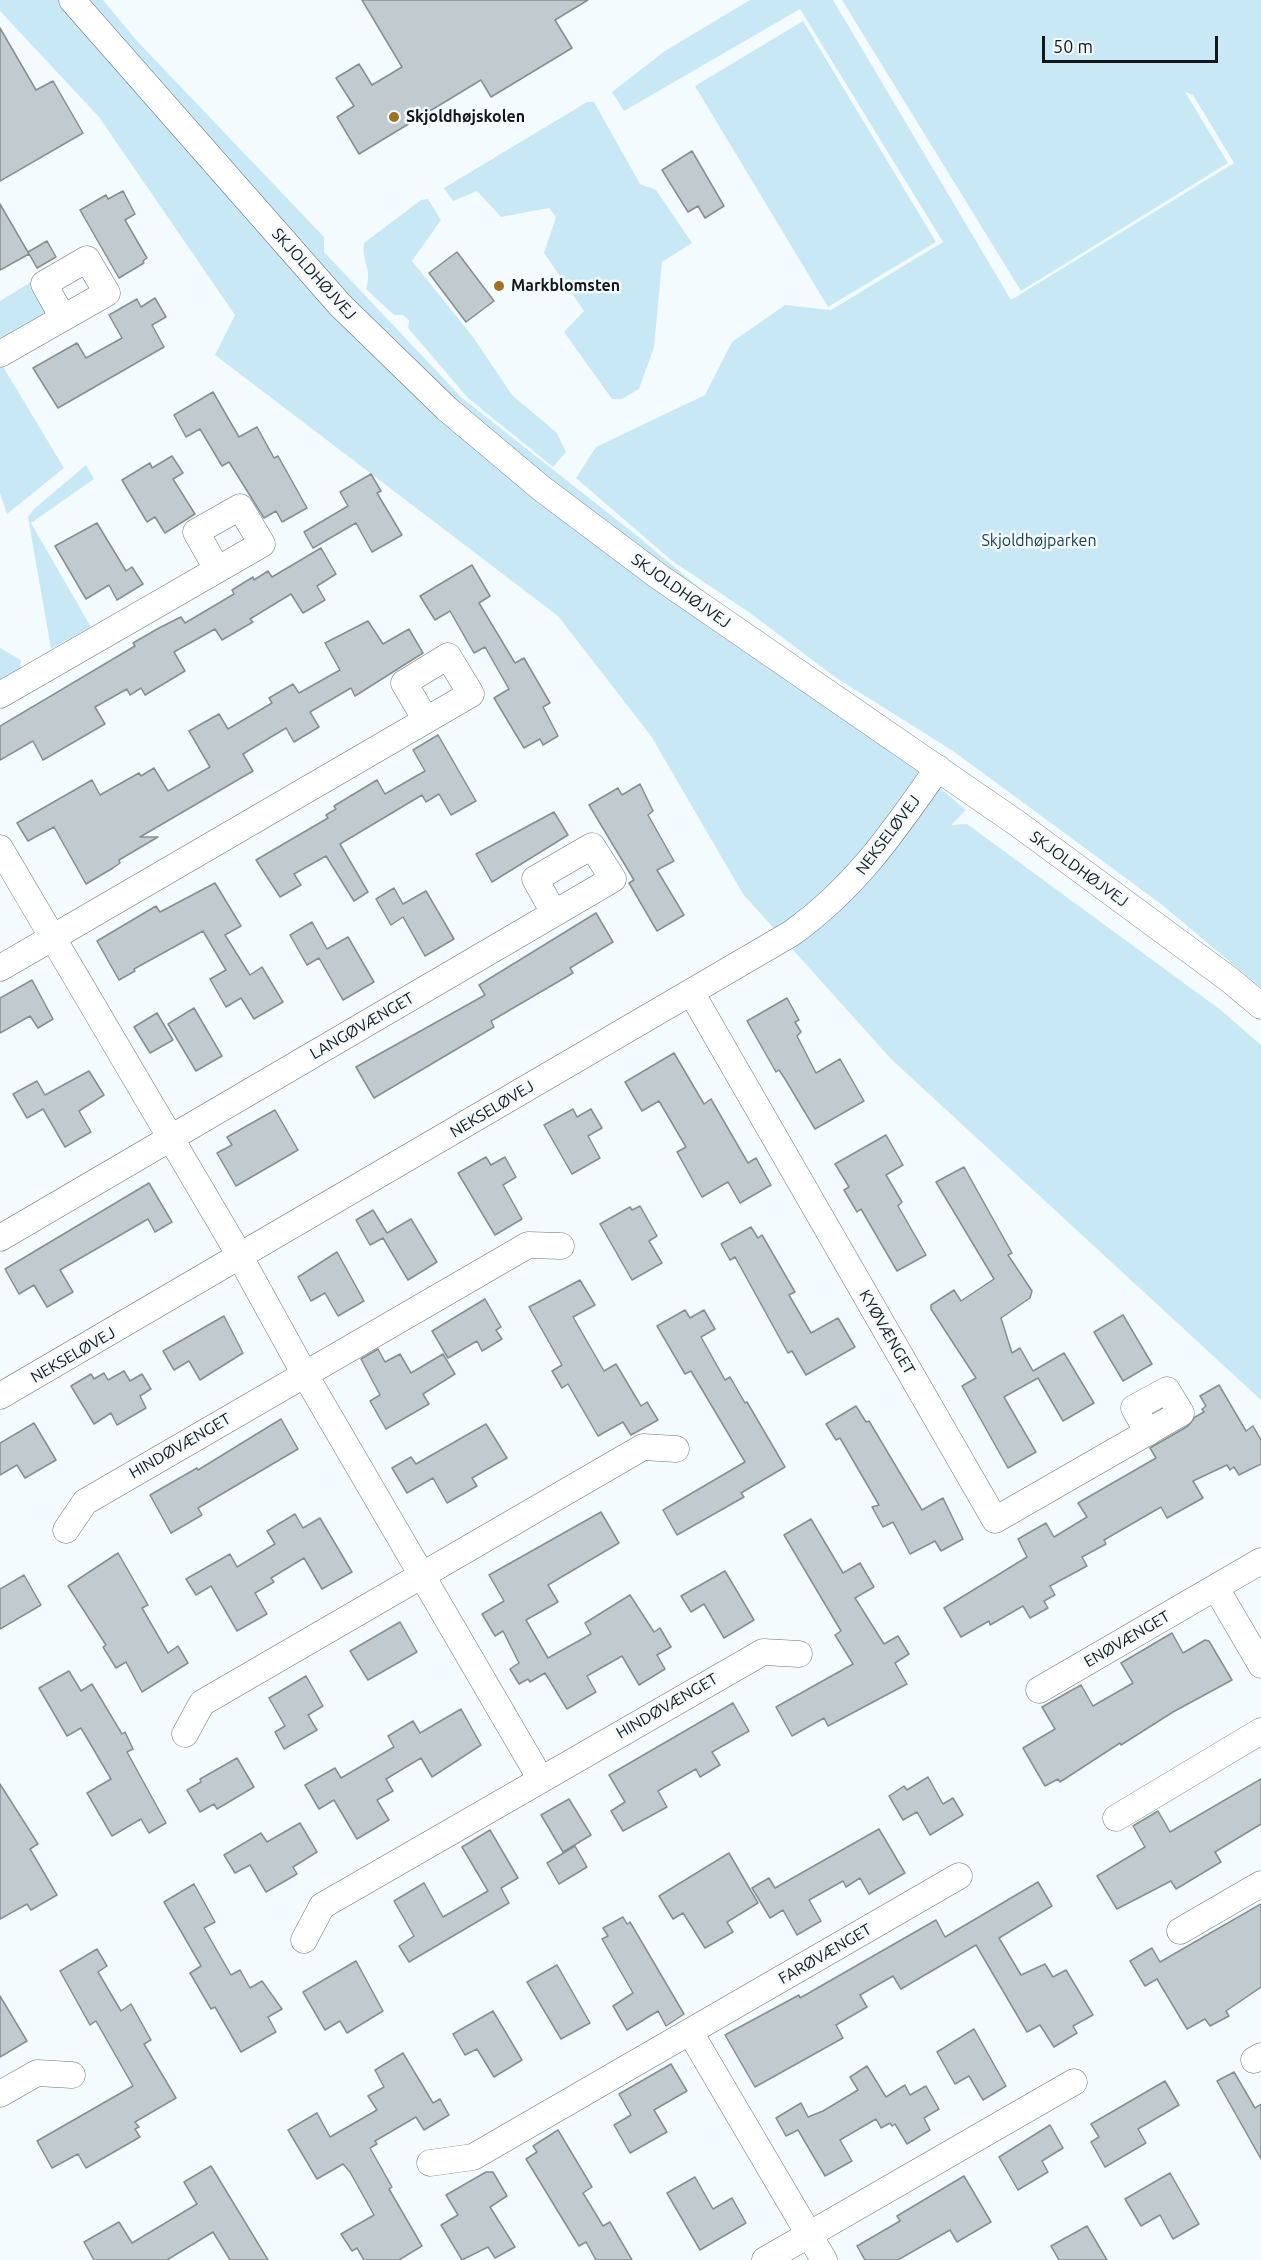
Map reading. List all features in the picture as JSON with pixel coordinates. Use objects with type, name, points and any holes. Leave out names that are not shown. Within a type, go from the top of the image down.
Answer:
[{"type":"street","name":"SKJOLDHØJVEJ","points":[[72,0],[340,306],[447,409],[541,488],[658,576],[938,768],[1220,972],[1261,1006]]},
{"type":"street","name":"SKJOLDHØJVEJ","points":[[90,0],[163,103]]},
{"type":"street","points":[[0,354],[63,318]]},
{"type":"street","points":[[0,695],[217,569]]},
{"type":"street","points":[[0,968],[426,720]]},
{"type":"street","name":"NEKSELØVEJ","points":[[0,1396],[240,1258],[762,951],[823,911],[874,859],[938,768]]},
{"type":"street","points":[[0,848],[540,1778]]},
{"type":"street","name":"LANGØVÆNGET","points":[[0,1238],[554,913]]},
{"type":"street","name":"KYØVÆNGET","points":[[691,992],[995,1520],[1148,1433]]},
{"type":"street","name":"HINDØVÆNGET","points":[[66,1530],[85,1502],[304,1373],[528,1245],[561,1246]]},
{"type":"street","points":[[185,1734],[202,1703],[421,1575],[642,1448],[676,1449]]},
{"type":"street","name":"ENØVÆNGET","points":[[1039,1690],[1261,1561]]},
{"type":"street","points":[[1216,1588],[1261,1665]]},
{"type":"street","name":"HINDØVÆNGET","points":[[304,1940],[322,1906],[540,1778],[763,1652],[799,1654]]},
{"type":"street","points":[[1116,1818],[1261,1731]]},
{"type":"street","name":"FARØVÆNGET","points":[[430,2163],[473,2157],[959,1876]]},
{"type":"street","points":[[1180,1931],[1261,1884]]},
{"type":"street","points":[[690,2032],[824,2260]]},
{"type":"street","points":[[0,2094],[37,2073],[72,2075]]},
{"type":"street","points":[[765,2260],[1074,2082]]},
{"type":"green space","points":[[0,0],[103,0],[137,41],[324,237],[324,252],[462,398],[636,535],[966,810],[951,825],[967,824],[1222,1011],[1261,1045],[1261,1400],[891,1059],[743,894],[651,736],[558,616],[215,355],[235,315],[99,117],[0,11]]},
{"type":"green space","name":"Skjoldhøjparken","points":[[750,0],[833,0],[1011,300],[1234,163],[1193,95],[1185,92],[1228,163],[1021,291],[842,0],[1261,0],[1261,988],[1161,904],[953,751],[835,677],[750,613],[671,560],[576,478],[596,447],[705,395],[732,342],[785,305],[831,310],[943,242],[800,9],[624,111],[612,92],[665,51]]},
{"type":"green space","points":[[803,21],[936,242],[828,307],[695,86]]},
{"type":"green space","points":[[587,102],[594,102],[640,184],[656,190],[692,243],[662,262],[654,347],[639,389],[622,399],[612,399],[564,332],[584,311],[544,253],[556,217],[549,208],[501,217],[477,191],[453,201],[444,188]]},
{"type":"green space","points":[[428,199],[441,220],[412,261],[473,337],[512,395],[557,433],[566,452],[553,467],[468,398],[408,328],[409,320],[403,315],[394,315],[366,289],[368,270],[364,243],[421,200]]},
{"type":"green space","points":[[36,279],[51,311],[0,342],[0,301]]},
{"type":"green space","points":[[2,365],[64,468],[7,514],[0,493],[0,366]]},
{"type":"green space","points":[[86,465],[94,479],[31,523],[91,627],[51,649],[28,517],[34,509]]},
{"type":"green space","points":[[0,648],[21,660],[20,670],[0,681]]},
{"type":"building","points":[[362,0],[588,0],[555,20],[572,48],[491,97],[481,80],[359,154],[337,117],[354,106],[336,78],[359,64],[372,85],[402,67]]},
{"type":"building","points":[[0,28],[36,90],[53,81],[83,133],[0,181]]},
{"type":"building","points":[[692,151],[724,206],[705,218],[698,206],[688,212],[662,170]]},
{"type":"building","points":[[123,191],[135,214],[125,220],[147,258],[143,261],[144,263],[119,278],[80,210],[106,195],[108,199]]},
{"type":"building","points":[[0,204],[29,254],[0,270]]},
{"type":"building","points":[[47,241],[56,257],[37,268],[28,252]]},
{"type":"building","points":[[457,252],[494,301],[466,322],[429,273]]},
{"type":"building","points":[[155,298],[166,317],[152,325],[164,347],[58,408],[33,368],[77,343],[86,358],[122,338],[109,315],[137,299],[141,307]]},
{"type":"building","points":[[213,392],[239,437],[257,427],[274,458],[278,456],[307,508],[282,522],[276,511],[264,518],[229,462],[222,466],[200,429],[186,437],[174,415]]},
{"type":"building","points":[[172,456],[183,473],[173,479],[195,514],[165,533],[155,517],[147,522],[122,480],[150,463],[152,468]]},
{"type":"building","points":[[371,474],[381,491],[377,493],[402,535],[372,552],[356,523],[313,548],[304,532],[348,506],[340,492]]},
{"type":"building","points":[[97,523],[126,571],[132,567],[143,584],[117,600],[109,585],[86,599],[55,546]]},
{"type":"building","points":[[321,548],[336,574],[317,586],[325,600],[303,613],[291,594],[250,619],[253,622],[222,640],[215,629],[174,652],[185,671],[145,695],[141,688],[130,695],[127,689],[95,707],[105,724],[43,760],[33,741],[0,760],[0,726],[135,646],[133,643],[159,628],[181,617],[185,623],[234,594],[232,590],[253,577],[254,580],[268,571],[272,577]]},
{"type":"building","points":[[472,565],[490,596],[479,603],[515,663],[524,658],[550,703],[543,707],[558,736],[543,745],[540,739],[524,748],[494,698],[509,689],[485,647],[474,653],[450,611],[435,620],[420,596]]},
{"type":"building","points":[[368,621],[383,644],[409,629],[423,653],[355,696],[351,688],[310,712],[319,727],[294,742],[286,728],[243,754],[253,771],[140,837],[158,837],[119,860],[120,863],[86,884],[54,827],[28,841],[17,823],[92,780],[100,795],[139,773],[141,776],[154,768],[168,791],[210,767],[189,731],[219,714],[228,729],[272,703],[269,698],[293,684],[299,693],[340,670],[325,643]]},
{"type":"building","points":[[438,735],[476,801],[451,815],[439,794],[426,802],[422,795],[340,844],[368,892],[354,901],[326,856],[294,874],[301,885],[280,897],[256,860],[328,818],[326,815],[336,809],[334,806],[377,780],[385,794],[425,771],[413,750]]},
{"type":"building","points":[[640,784],[653,811],[648,815],[674,861],[657,870],[684,915],[657,931],[629,883],[634,880],[589,805],[618,788],[622,795]]},
{"type":"building","points":[[554,812],[568,835],[492,882],[476,854]]},
{"type":"building","points":[[215,883],[241,926],[225,935],[250,975],[262,967],[283,1002],[254,1019],[241,998],[226,1007],[210,979],[226,970],[203,931],[134,969],[135,971],[119,980],[97,941],[156,906],[160,912]]},
{"type":"building","points":[[394,888],[403,904],[426,891],[454,939],[425,956],[403,917],[391,925],[376,899]]},
{"type":"building","points":[[596,913],[613,942],[570,968],[573,973],[491,1021],[494,1027],[374,1098],[356,1067],[485,995],[479,985]]},
{"type":"building","points":[[312,922],[327,949],[348,937],[374,982],[343,1000],[319,958],[307,965],[290,935]]},
{"type":"building","points":[[32,980],[53,1019],[38,1028],[30,1016],[0,1033],[0,998]]},
{"type":"building","points":[[787,998],[799,1020],[795,1022],[801,1032],[797,1036],[816,1073],[840,1059],[864,1101],[815,1129],[779,1070],[776,1072],[747,1021]]},
{"type":"building","points":[[194,1008],[222,1056],[196,1071],[168,1024]]},
{"type":"building","points":[[157,1013],[173,1040],[150,1053],[134,1027]]},
{"type":"building","points":[[674,1053],[704,1104],[711,1099],[748,1163],[756,1158],[771,1185],[740,1203],[728,1182],[702,1197],[677,1152],[686,1147],[659,1101],[642,1111],[625,1082]]},
{"type":"building","points":[[89,1071],[104,1095],[79,1111],[91,1132],[65,1147],[43,1109],[27,1118],[13,1094],[37,1081],[45,1095]]},
{"type":"building","points":[[573,1109],[577,1117],[591,1109],[602,1128],[588,1136],[600,1158],[572,1174],[544,1125]]},
{"type":"building","points":[[275,1110],[298,1150],[236,1186],[217,1153],[232,1145],[227,1137]]},
{"type":"building","points":[[886,1135],[903,1165],[886,1175],[902,1202],[898,1206],[926,1255],[897,1271],[861,1209],[857,1212],[844,1190],[849,1187],[835,1164]]},
{"type":"building","points":[[486,1157],[491,1165],[505,1157],[516,1177],[503,1185],[522,1219],[495,1235],[458,1173]]},
{"type":"building","points":[[964,1167],[1012,1253],[1008,1255],[1032,1291],[1030,1298],[1001,1318],[1012,1353],[1020,1348],[1033,1371],[1064,1353],[1094,1403],[1063,1421],[1038,1378],[1004,1397],[1036,1452],[1008,1468],[962,1386],[976,1378],[931,1309],[931,1305],[954,1290],[961,1301],[994,1279],[936,1182]]},
{"type":"building","points":[[149,1183],[172,1222],[155,1232],[148,1219],[60,1270],[73,1292],[47,1307],[34,1285],[19,1294],[5,1269]]},
{"type":"building","points":[[640,1206],[657,1236],[649,1241],[662,1263],[632,1280],[600,1224],[630,1207],[632,1210]]},
{"type":"building","points":[[373,1210],[387,1233],[411,1219],[437,1262],[408,1280],[383,1238],[370,1245],[356,1220]]},
{"type":"building","points":[[751,1227],[758,1238],[762,1235],[795,1292],[789,1295],[811,1333],[838,1318],[855,1347],[806,1375],[792,1351],[788,1353],[735,1257],[730,1260],[721,1244]]},
{"type":"building","points":[[337,1252],[364,1301],[338,1316],[325,1293],[311,1301],[298,1277]]},
{"type":"building","points":[[580,1280],[595,1305],[573,1317],[604,1371],[616,1364],[641,1406],[647,1402],[658,1420],[631,1435],[623,1422],[598,1436],[568,1384],[562,1388],[552,1371],[562,1365],[529,1307]]},
{"type":"building","points":[[485,1299],[501,1327],[496,1330],[502,1339],[482,1351],[477,1341],[448,1358],[432,1331]]},
{"type":"building","points":[[685,1310],[690,1318],[704,1310],[715,1329],[701,1337],[725,1380],[730,1377],[745,1403],[747,1402],[785,1467],[741,1493],[744,1497],[677,1535],[663,1510],[745,1462],[691,1371],[685,1374],[657,1326]]},
{"type":"building","points":[[1123,1315],[1152,1364],[1123,1381],[1094,1332]]},
{"type":"building","points":[[224,1316],[243,1353],[200,1380],[189,1361],[174,1370],[163,1351]]},
{"type":"building","points":[[378,1349],[385,1362],[400,1354],[411,1373],[443,1354],[455,1374],[423,1394],[429,1404],[386,1429],[370,1401],[380,1395],[361,1359]]},
{"type":"building","points":[[124,1371],[130,1381],[142,1374],[151,1389],[140,1396],[146,1408],[117,1425],[111,1413],[94,1424],[71,1386],[91,1374],[94,1379],[104,1373],[108,1380]]},
{"type":"building","points":[[1219,1385],[1246,1431],[1253,1426],[1261,1440],[1261,1464],[1239,1475],[1234,1467],[1230,1470],[1227,1465],[1193,1481],[1203,1498],[1167,1518],[1161,1507],[1104,1540],[1106,1544],[1082,1557],[1087,1566],[1050,1586],[1055,1595],[1044,1601],[1048,1608],[1030,1618],[1023,1606],[990,1625],[989,1621],[961,1637],[944,1608],[1027,1557],[1018,1539],[1046,1523],[1054,1537],[1087,1517],[1078,1503],[1156,1458],[1150,1448],[1188,1426],[1195,1417],[1204,1412],[1202,1409],[1206,1406],[1200,1396]]},
{"type":"building","points":[[856,1406],[866,1422],[869,1421],[922,1510],[943,1498],[963,1539],[941,1551],[935,1541],[910,1554],[893,1522],[883,1527],[872,1507],[879,1505],[840,1438],[836,1440],[826,1424]]},
{"type":"building","points":[[281,1419],[298,1449],[198,1508],[202,1515],[171,1533],[150,1495],[197,1468],[198,1470]]},
{"type":"building","points":[[34,1423],[56,1460],[25,1478],[17,1465],[0,1475],[0,1443]]},
{"type":"building","points":[[486,1424],[507,1458],[472,1478],[477,1486],[447,1503],[433,1478],[407,1493],[392,1468],[411,1457],[416,1464]]},
{"type":"building","points":[[601,1512],[619,1543],[548,1585],[558,1602],[526,1620],[548,1658],[591,1634],[585,1623],[630,1595],[654,1632],[660,1628],[671,1647],[657,1655],[665,1669],[639,1685],[622,1656],[587,1676],[596,1692],[567,1709],[545,1673],[530,1682],[528,1679],[519,1684],[510,1669],[519,1663],[503,1631],[495,1636],[482,1614],[504,1601],[489,1575]]},
{"type":"building","points":[[295,1514],[303,1528],[320,1518],[352,1572],[322,1589],[304,1558],[271,1578],[274,1582],[255,1593],[267,1614],[237,1631],[211,1586],[196,1595],[186,1579],[230,1554],[237,1567],[275,1544],[267,1531]]},
{"type":"building","points":[[811,1519],[843,1573],[860,1563],[874,1587],[855,1598],[884,1644],[898,1636],[909,1654],[895,1663],[907,1684],[828,1726],[824,1718],[792,1736],[776,1707],[853,1664],[835,1635],[841,1631],[784,1535]]},
{"type":"building","points":[[118,1553],[148,1605],[142,1608],[168,1653],[178,1646],[188,1663],[142,1692],[126,1662],[116,1668],[103,1647],[106,1645],[68,1586]]},
{"type":"building","points":[[725,1571],[754,1620],[724,1638],[704,1604],[691,1612],[681,1596]]},
{"type":"building","points":[[24,1575],[41,1605],[0,1629],[0,1589]]},
{"type":"building","points":[[400,1622],[417,1652],[368,1680],[350,1651]]},
{"type":"building","points":[[1172,1633],[1183,1653],[1205,1640],[1209,1641],[1232,1680],[1173,1712],[1121,1745],[1120,1743],[1060,1782],[1058,1779],[1045,1786],[1023,1748],[1055,1729],[1042,1707],[1081,1685],[1093,1706],[1133,1683],[1121,1663]]},
{"type":"building","points":[[69,1671],[81,1691],[92,1684],[122,1734],[125,1732],[133,1749],[127,1752],[166,1823],[149,1833],[141,1819],[112,1836],[87,1793],[111,1779],[81,1728],[67,1736],[39,1688]]},
{"type":"building","points":[[306,1676],[323,1706],[308,1715],[317,1730],[284,1749],[275,1732],[285,1726],[269,1698]]},
{"type":"building","points":[[733,1703],[749,1731],[712,1752],[720,1765],[700,1777],[696,1769],[658,1791],[667,1807],[623,1831],[611,1811],[625,1802],[609,1775]]},
{"type":"building","points":[[461,1709],[481,1745],[432,1777],[421,1758],[386,1779],[393,1791],[377,1800],[389,1820],[357,1839],[334,1800],[319,1809],[305,1785],[335,1768],[341,1778],[394,1747],[388,1736],[413,1721],[420,1733]]},
{"type":"building","points":[[237,1758],[254,1787],[217,1809],[214,1804],[200,1812],[187,1790],[201,1782],[200,1779]]},
{"type":"building","points":[[928,1777],[943,1804],[953,1798],[963,1815],[930,1835],[917,1812],[903,1820],[889,1796],[904,1786],[907,1790]]},
{"type":"building","points":[[1261,1779],[1261,1824],[1215,1852],[1221,1862],[1176,1889],[1171,1881],[1117,1909],[1097,1876],[1145,1847],[1133,1826],[1158,1811],[1170,1832]]},
{"type":"building","points":[[0,1784],[38,1844],[30,1849],[57,1895],[31,1910],[27,1904],[0,1919]]},
{"type":"building","points":[[569,1799],[591,1835],[563,1852],[541,1815]]},
{"type":"building","points":[[300,1823],[317,1852],[293,1867],[297,1874],[266,1892],[250,1865],[235,1873],[224,1855],[261,1833],[267,1842]]},
{"type":"building","points":[[879,1829],[905,1873],[869,1894],[860,1878],[846,1887],[843,1881],[809,1900],[821,1921],[797,1935],[783,1910],[770,1918],[752,1888],[769,1878],[775,1888]]},
{"type":"building","points":[[490,1830],[518,1878],[501,1888],[509,1903],[409,1962],[399,1946],[414,1936],[394,1901],[424,1883],[443,1917],[488,1891],[462,1847]]},
{"type":"building","points":[[575,1846],[587,1867],[559,1884],[547,1863]]},
{"type":"building","points":[[729,1853],[758,1903],[727,1922],[733,1932],[705,1948],[683,1913],[673,1919],[659,1896]]},
{"type":"building","points":[[1038,1882],[1052,1906],[999,1938],[1021,1975],[1045,1964],[1053,1977],[1066,1970],[1093,2015],[1073,2026],[1077,2033],[1054,2047],[1040,2025],[1027,2032],[976,1945],[901,1989],[893,1976],[860,1995],[867,2007],[836,2025],[843,2038],[755,2087],[725,2035],[799,1995],[800,1998],[936,1920],[945,1937]]},
{"type":"building","points":[[194,1884],[215,1922],[204,1928],[231,1975],[240,1970],[250,1988],[262,1981],[282,2009],[268,2017],[276,2032],[241,2052],[215,2007],[211,2009],[190,1973],[201,1966],[164,1902]]},
{"type":"building","points":[[1261,1904],[1261,1987],[1226,2011],[1229,2016],[1210,2026],[1205,2019],[1187,2029],[1157,1979],[1145,1986],[1130,1961],[1152,1948],[1160,1962]]},
{"type":"building","points":[[623,1917],[627,1924],[630,1922],[684,2014],[666,2026],[658,2011],[627,2030],[613,2006],[633,1993],[602,1939],[608,1936],[603,1928]]},
{"type":"building","points":[[97,1949],[107,1966],[98,1972],[121,2011],[131,2004],[151,2040],[144,2044],[176,2098],[135,2122],[139,2127],[135,2129],[140,2137],[86,2168],[78,2154],[52,2168],[37,2141],[133,2086],[96,2021],[90,2025],[60,1971]]},
{"type":"building","points":[[356,1961],[383,2011],[347,2033],[340,2021],[325,2030],[303,1992]]},
{"type":"building","points":[[557,1965],[590,2023],[561,2039],[527,1982]]},
{"type":"building","points":[[0,1996],[27,2041],[0,2057]]},
{"type":"building","points":[[493,2011],[522,2060],[494,2077],[477,2049],[465,2055],[453,2034]]},
{"type":"building","points":[[974,2029],[1006,2086],[983,2100],[969,2076],[955,2084],[937,2052]]},
{"type":"building","points":[[403,2053],[433,2103],[440,2099],[449,2115],[424,2130],[416,2117],[375,2141],[377,2144],[370,2148],[392,2187],[389,2189],[422,2246],[399,2260],[364,2260],[357,2248],[352,2251],[341,2234],[374,2215],[350,2172],[343,2164],[317,2179],[288,2130],[317,2113],[330,2137],[377,2110],[368,2096],[384,2087],[375,2070]]},
{"type":"building","points":[[671,2064],[687,2091],[654,2110],[667,2132],[630,2153],[614,2125],[631,2115],[619,2094]]},
{"type":"building","points":[[867,2066],[886,2097],[905,2085],[910,2095],[926,2086],[939,2109],[924,2118],[930,2130],[907,2144],[895,2124],[892,2126],[890,2123],[881,2128],[876,2119],[840,2140],[852,2161],[825,2176],[798,2130],[786,2136],[776,2118],[801,2103],[808,2117],[823,2111],[858,2090],[850,2077]]},
{"type":"building","points":[[1234,2072],[1255,2108],[1261,2104],[1261,2159],[1217,2081]]},
{"type":"building","points":[[1165,2081],[1179,2105],[1138,2129],[1146,2143],[1105,2167],[1091,2142],[1099,2137],[1091,2124]]},
{"type":"building","points":[[1050,2125],[1063,2148],[1042,2161],[1048,2172],[1018,2190],[999,2157]]},
{"type":"building","points":[[558,2130],[592,2187],[583,2193],[603,2226],[610,2222],[632,2260],[596,2260],[586,2242],[579,2246],[526,2159],[537,2152],[533,2146]]},
{"type":"building","points":[[211,2166],[268,2260],[230,2260],[213,2232],[167,2260],[94,2260],[84,2242],[119,2222],[132,2243],[197,2204],[184,2182]]},
{"type":"building","points":[[486,2172],[493,2172],[507,2196],[490,2207],[515,2247],[495,2258],[488,2247],[462,2260],[441,2225],[458,2215],[446,2195]]},
{"type":"building","points":[[1170,2173],[1199,2224],[1173,2239],[1160,2215],[1141,2226],[1125,2199]]},
{"type":"building","points":[[964,2176],[991,2222],[957,2242],[950,2230],[898,2260],[865,2260],[857,2246],[900,2221],[897,2216]]},
{"type":"building","points":[[695,2177],[713,2209],[732,2198],[746,2223],[700,2250],[667,2193]]},
{"type":"building","points":[[1087,2226],[1107,2260],[1059,2260],[1051,2246]]},
{"type":"place","name":"Skjoldhøjskolen","points":[[394,117]]},
{"type":"place","name":"Markblomsten","points":[[499,286]]}]
